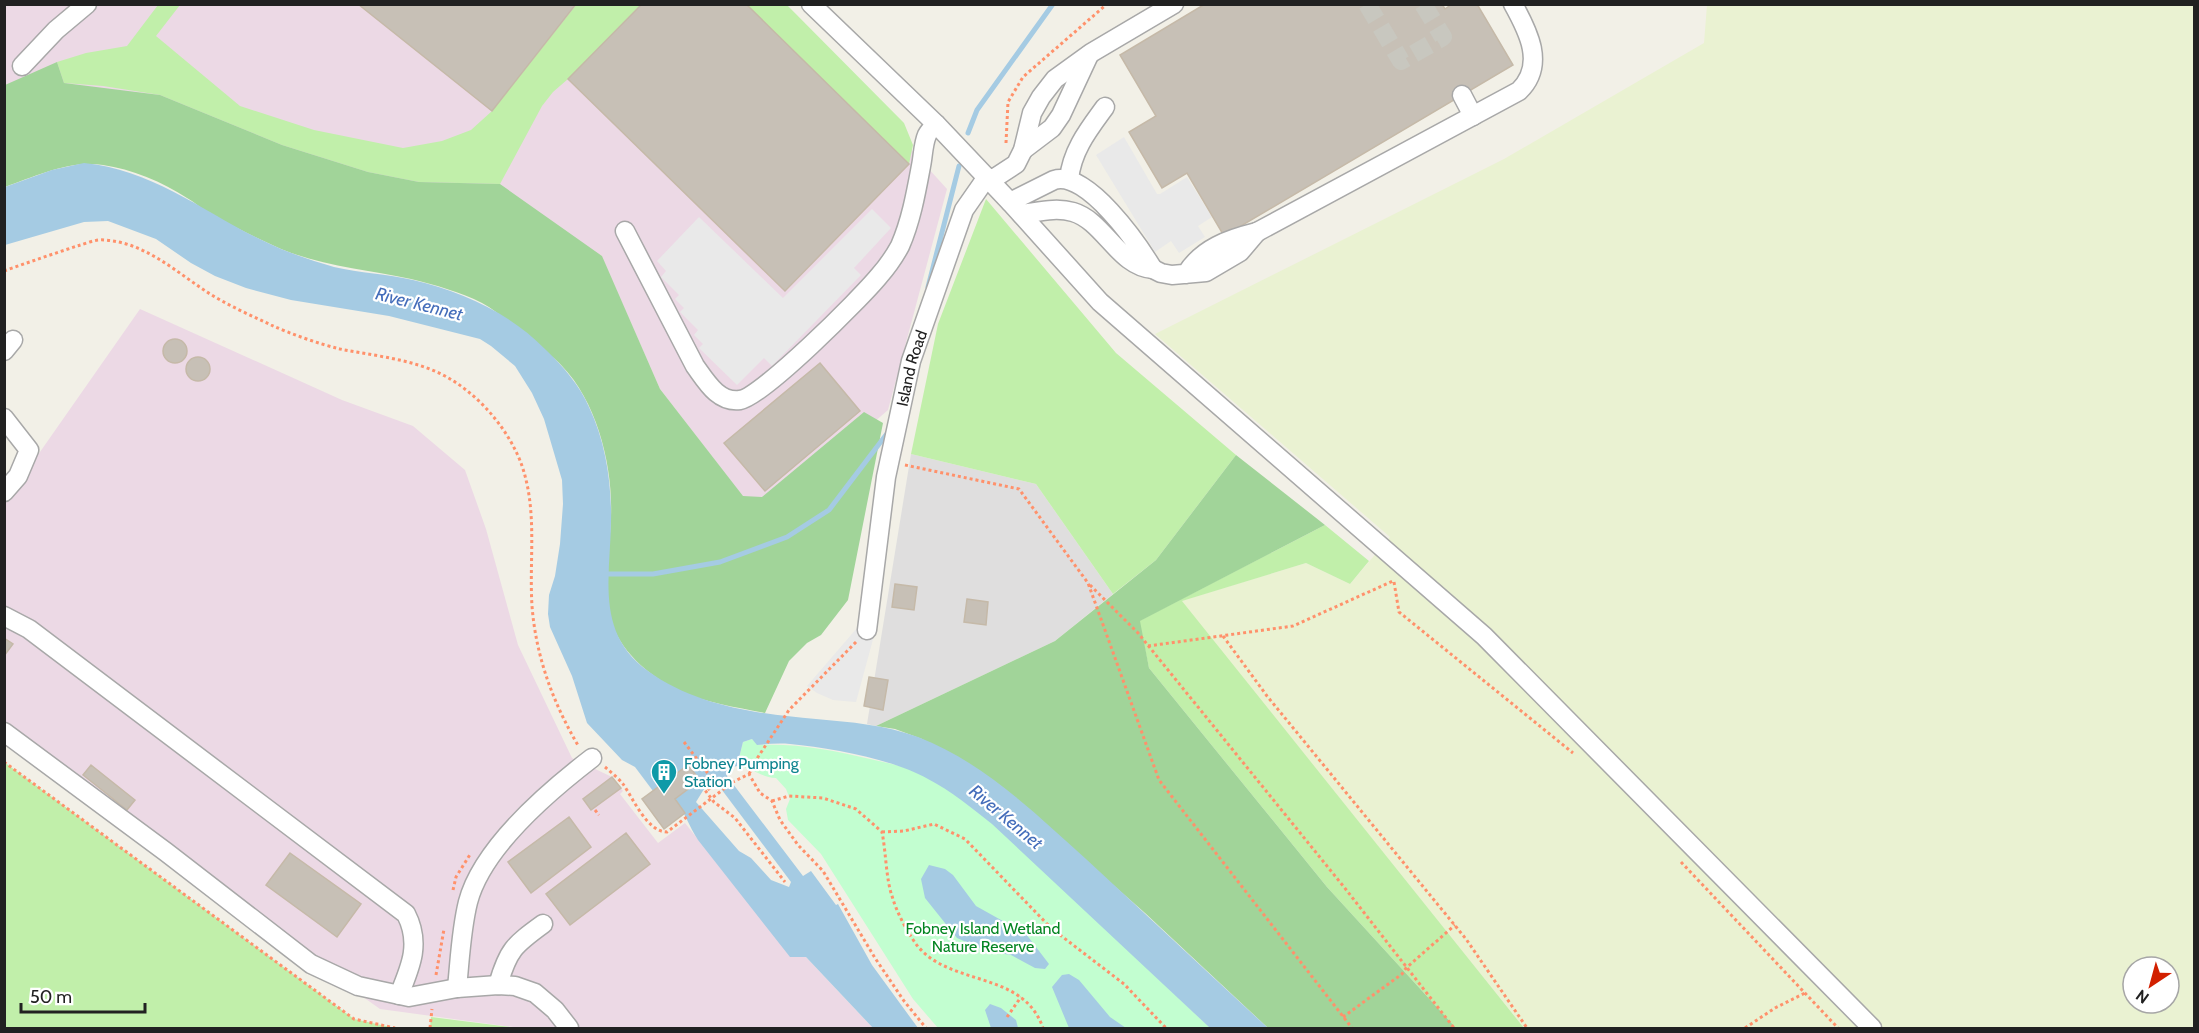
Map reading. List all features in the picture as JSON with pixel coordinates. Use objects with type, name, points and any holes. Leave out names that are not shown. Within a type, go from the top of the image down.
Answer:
[{"type":"street","points":[[22,66],[56,30],[87,4]]},
{"type":"street","points":[[811,4],[936,124],[1016,208],[1100,302],[1484,636],[1872,1029]]},
{"type":"street","points":[[988,179],[1011,169],[1016,164],[1023,150],[1032,113],[1047,88],[1067,69],[1174,4]]},
{"type":"street","points":[[1016,208],[1074,212],[1090,222],[1143,268],[1161,273],[1186,274],[1197,259],[1225,240],[1259,226],[1353,170],[1473,116],[1519,91],[1530,77],[1533,55],[1528,31],[1513,4]]},
{"type":"street","points":[[1023,150],[1052,128],[1061,115],[1090,53]]},
{"type":"street","points":[[1462,95],[1473,116]]},
{"type":"street","points":[[1069,179],[1079,145],[1105,106]]},
{"type":"street","points":[[625,231],[706,383],[728,399],[748,398],[761,390],[806,349],[865,292],[891,261],[911,212],[927,135],[936,124]]},
{"type":"street","name":"Island Road","points":[[867,630],[890,462],[911,361],[964,210],[988,179]]},
{"type":"street","points":[[1016,208],[1053,180],[1069,179],[1083,186],[1098,200],[1139,246],[1153,269]]},
{"type":"street","points":[[4,418],[29,450],[18,476],[4,492]]},
{"type":"street","points":[[4,616],[29,629],[406,914],[413,927],[415,942],[408,973],[399,995]]},
{"type":"street","points":[[4,732],[166,852],[311,964],[358,986],[409,997],[457,988],[515,986],[535,993],[555,1010],[569,1029]]},
{"type":"street","points":[[457,988],[461,939],[468,900],[484,866],[504,838],[531,810],[592,758]]},
{"type":"street","points":[[498,985],[505,959],[516,944],[543,924]]},
{"type":"path","points":[[4,271],[101,239],[124,243],[159,258],[207,292],[274,326],[336,348],[404,360],[444,376],[469,393],[498,421],[521,463],[530,504],[533,544],[532,605],[537,645],[547,682],[561,715],[579,748],[622,782],[638,809],[658,831],[667,832],[733,782],[749,774],[789,710],[867,630]]},
{"type":"path","points":[[890,462],[1019,489],[1088,583],[1149,646],[1454,1029]]},
{"type":"path","points":[[1149,646],[1293,626],[1394,580],[1399,612],[1574,753]]},
{"type":"path","points":[[1088,583],[1159,780],[1352,1029]]},
{"type":"path","points":[[1223,636],[1274,705],[1455,925],[1527,1029]]},
{"type":"path","points":[[684,742],[716,784],[705,790]]},
{"type":"path","points":[[4,762],[354,1019],[395,1029]]},
{"type":"path","points":[[749,774],[760,793],[772,801],[780,820],[798,845],[823,871],[875,958],[926,1029]]},
{"type":"path","points":[[698,782],[711,798],[735,818],[785,882]]},
{"type":"path","points":[[772,801],[789,796],[823,798],[856,809],[882,832],[891,895],[912,939],[927,955],[956,972],[1013,990],[1031,1007],[1043,1029]]},
{"type":"path","points":[[595,810],[598,815]]},
{"type":"path","points":[[882,832],[904,831],[934,824],[965,839],[1051,928],[1124,984],[1166,1029]]},
{"type":"path","points":[[1674,854],[1838,1029]]},
{"type":"path","points":[[452,895],[456,877]]},
{"type":"path","points":[[430,1029],[445,923]]},
{"type":"path","points":[[1343,1018],[1402,974],[1455,925]]},
{"type":"path","points":[[1745,1029],[1775,1008],[1805,993]]},
{"type":"path","points":[[1007,1017],[1021,997]]},
{"type":"shaded area","points":[[4,5],[775,5],[848,80],[947,189],[888,410],[761,520],[660,389],[601,255],[5,132]]},
{"type":"shaded area","points":[[1124,137],[1157,194],[1187,177],[1212,217],[1198,226],[1205,237],[1179,253],[1171,241],[1155,252],[1096,155]]},
{"type":"shaded area","points":[[872,209],[891,228],[854,268],[861,275],[772,366],[764,358],[737,385],[699,348],[703,344],[694,335],[698,330],[680,312],[684,308],[675,299],[679,295],[661,277],[666,271],[657,261],[699,217],[783,298]]},
{"type":"shaded area","points":[[140,309],[342,400],[413,426],[465,470],[486,529],[518,645],[572,758],[612,777],[623,791],[620,794],[658,843],[685,823],[739,891],[873,1028],[520,1028],[380,1009],[5,742],[5,502]]},
{"type":"shaded area","points":[[911,454],[1036,484],[1113,594],[1055,641],[876,726],[867,724]]},
{"type":"shaded area","points":[[857,628],[875,632],[856,702],[833,700],[807,686]]},
{"type":"green space","points":[[158,5],[180,5],[156,36],[240,106],[314,130],[403,148],[442,141],[471,130],[492,111],[576,5],[642,5],[553,92],[542,106],[500,184],[419,182],[368,172],[282,145],[160,95],[103,86],[64,83],[57,62],[86,53],[127,46]]},
{"type":"green space","points":[[746,5],[787,5],[904,123],[913,145],[909,164]]},
{"type":"green space","points":[[1707,5],[2194,5],[2194,1028],[1524,1028],[1181,601],[1306,563],[1350,584],[1390,537],[1155,334],[1504,159],[1704,43]]},
{"type":"green space","points":[[57,62],[64,83],[160,95],[282,145],[368,172],[419,182],[500,184],[602,256],[660,389],[743,496],[762,497],[864,412],[883,423],[848,600],[821,635],[807,643],[789,661],[765,713],[732,707],[678,690],[656,677],[627,651],[614,629],[608,605],[611,497],[606,456],[593,416],[585,398],[562,366],[494,311],[474,299],[438,286],[330,264],[281,249],[218,218],[168,187],[125,170],[103,165],[78,165],[53,170],[5,187],[5,85]]},
{"type":"green space","points":[[986,199],[1116,353],[1236,455],[1156,560],[1113,594],[1036,484],[911,454],[938,324]]},
{"type":"green space","points":[[1236,455],[1325,525],[1140,621],[1149,668],[1327,887],[1456,1028],[1268,1028],[1145,913],[1001,786],[922,739],[895,729],[876,726],[1055,641],[1156,560]]},
{"type":"green space","points":[[1325,525],[1369,561],[1350,584],[1306,563],[1182,601],[1524,1028],[1456,1028],[1327,887],[1149,668],[1139,621]]},
{"type":"green space","name":"Fobney Island Wetland Nature Reserve","points":[[752,739],[758,745],[814,748],[897,765],[928,778],[948,790],[968,803],[1005,834],[1210,1028],[938,1028],[913,999],[821,854],[788,820],[786,809],[790,799],[786,789],[776,778],[737,766],[743,742]]},
{"type":"green space","points":[[4,762],[354,1019],[395,1028],[5,1028]]},
{"type":"green space","points":[[431,1017],[519,1028],[430,1028]]},
{"type":"water","name":"River Kennet","points":[[84,163],[137,175],[186,198],[256,238],[287,252],[334,267],[432,285],[485,306],[517,325],[559,363],[581,391],[599,431],[608,469],[611,508],[609,597],[618,637],[630,655],[648,671],[667,683],[707,700],[750,711],[855,723],[893,730],[918,737],[964,760],[1007,790],[1047,824],[1268,1028],[1210,1028],[992,824],[953,794],[928,779],[880,760],[824,748],[790,744],[757,745],[752,739],[743,742],[737,766],[726,772],[727,776],[803,876],[811,871],[836,905],[838,904],[872,965],[918,1028],[873,1028],[806,957],[790,957],[698,840],[675,799],[700,780],[688,765],[653,791],[635,767],[622,760],[587,723],[572,676],[550,627],[548,614],[549,595],[555,576],[560,544],[562,480],[544,419],[532,393],[515,366],[480,339],[389,316],[291,300],[246,288],[215,276],[191,263],[156,239],[108,221],[84,222],[5,245],[5,187],[52,170]],"holes":[[[716,782],[791,882],[789,887],[771,880],[751,858],[739,851],[696,802],[704,789]]]},
{"type":"water","points":[[929,865],[945,869],[953,875],[976,906],[1026,934],[1049,964],[1045,969],[1035,968],[1011,955],[987,951],[957,938],[925,898],[921,879]]},
{"type":"water","points":[[1069,974],[1079,980],[1110,1017],[1126,1028],[1069,1028],[1052,987],[1062,975]]},
{"type":"water","points":[[990,1004],[1001,1008],[1016,1020],[1018,1028],[991,1028],[985,1010]]},
{"type":"building","points":[[358,4],[576,4],[492,111]]},
{"type":"building","points":[[642,4],[746,4],[909,164],[785,291],[568,79]]},
{"type":"building","points":[[1205,4],[1442,4],[1445,9],[1452,4],[1477,4],[1513,65],[1224,236],[1187,173],[1162,188],[1129,132],[1156,116],[1120,55]]},
{"type":"building","points":[[175,339],[180,340],[186,346],[186,356],[180,362],[175,363],[170,362],[164,356],[163,351],[164,346],[170,340]]},
{"type":"building","points":[[198,357],[203,358],[209,364],[209,374],[203,380],[198,381],[193,380],[187,374],[186,369],[187,364],[193,358]]},
{"type":"building","points":[[820,363],[860,411],[765,491],[724,443]]},
{"type":"building","points":[[895,584],[917,587],[914,610],[892,607]]},
{"type":"building","points":[[967,599],[988,602],[986,625],[964,622]]},
{"type":"building","points":[[4,638],[13,644],[4,656]]},
{"type":"building","points":[[869,677],[888,680],[883,710],[864,706]]},
{"type":"building","points":[[91,765],[135,800],[127,810],[83,775]]},
{"type":"building","name":"Fobney Pumping Station","points":[[688,765],[700,780],[675,799],[685,813],[664,829],[642,799]]},
{"type":"building","points":[[612,777],[621,788],[591,810],[583,799]]},
{"type":"building","points":[[569,817],[591,847],[531,893],[508,862]]},
{"type":"building","points":[[626,833],[650,864],[570,925],[546,894]]},
{"type":"building","points":[[290,853],[361,904],[337,937],[266,885]]},
{"type":"waterway","points":[[968,133],[977,110],[1053,4]]},
{"type":"waterway","points":[[928,287],[959,166]]},
{"type":"waterway","points":[[603,574],[653,574],[720,562],[787,537],[829,510],[889,431]]},
{"type":"tunnel","points":[[1367,4],[1401,61],[1443,37],[1423,4]]},
{"type":"place","name":"Fobney Pumping Station","points":[[664,795]]}]
